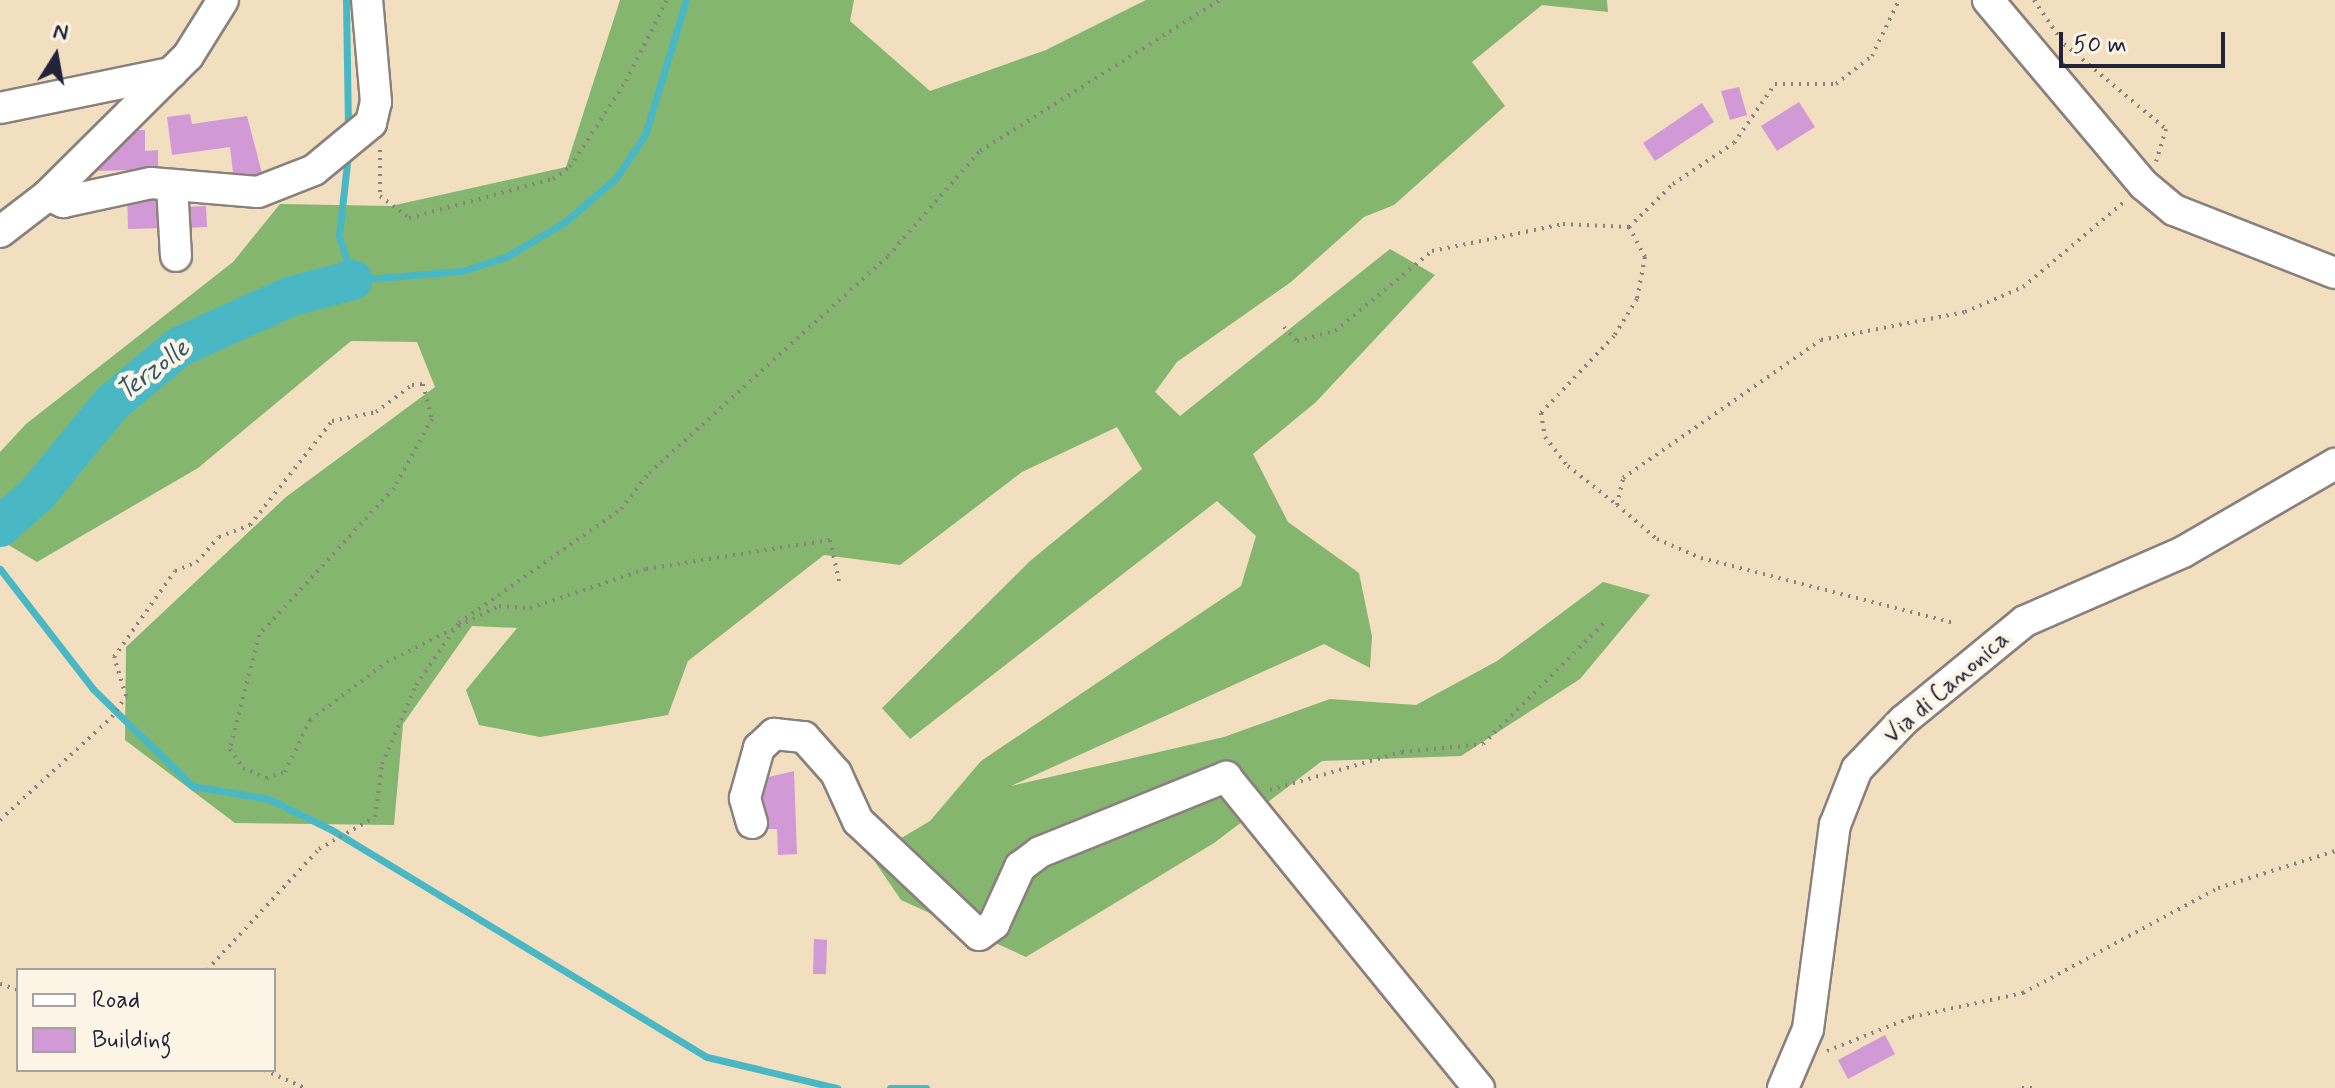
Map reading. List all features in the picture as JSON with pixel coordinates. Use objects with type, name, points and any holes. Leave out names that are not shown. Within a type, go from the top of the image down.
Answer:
[{"type":"street","points":[[0,232],[48,195],[171,73],[223,0]]},
{"type":"street","points":[[48,195],[63,202],[91,192],[172,185],[258,192],[314,170],[371,123],[376,102],[367,0]]},
{"type":"street","points":[[1988,0],[2144,185],[2174,210],[2335,273]]},
{"type":"street","points":[[0,108],[171,73]]},
{"type":"street","points":[[172,185],[176,256]]},
{"type":"street","name":"Via di Canonica","points":[[1783,1088],[1808,1029],[1835,825],[1857,769],[1904,720],[2025,621],[2183,552],[2335,464]]},
{"type":"street","points":[[752,823],[745,798],[759,748],[774,734],[804,737],[836,773],[858,821],[979,935],[994,924],[1020,867],[1040,852],[1208,780],[1238,784],[1252,807],[1479,1088]]},
{"type":"path","points":[[371,123],[381,135],[380,196],[394,213],[427,216],[537,187],[570,167],[667,0]]},
{"type":"path","points":[[209,968],[319,849],[375,817],[382,764],[416,685],[459,623],[621,509],[649,473],[888,256],[980,151],[1220,0]]},
{"type":"path","points":[[1284,327],[1297,341],[1335,331],[1432,251],[1563,224],[1629,227],[1673,184],[1734,143],[1775,84],[1836,84],[1872,56],[1899,0]]},
{"type":"path","points":[[1617,505],[1623,478],[1821,340],[1965,312],[2023,287],[2144,185],[2166,129],[2064,44],[2034,0]]},
{"type":"path","points":[[1629,227],[1645,257],[1637,299],[1614,336],[1541,413],[1545,437],[1568,466],[1657,539],[1701,558],[1955,623]]},
{"type":"path","points":[[0,820],[112,717],[126,696],[114,657],[175,571],[197,562],[219,537],[250,525],[332,421],[376,412],[412,385],[423,384],[432,419],[394,488],[259,635],[230,749],[243,768],[266,778],[285,772],[310,720],[387,662],[499,606],[530,608],[646,569],[830,540],[839,581]]},
{"type":"path","points":[[1252,807],[1273,787],[1314,773],[1402,752],[1483,744],[1605,622]]},
{"type":"path","points":[[1822,1054],[1912,1017],[2023,993],[2218,888],[2335,851]]},
{"type":"path","points":[[269,1072],[305,1088]]},
{"type":"path","points":[[2022,1088],[2032,1088]]},
{"type":"green space","points":[[620,0],[854,0],[850,21],[930,91],[1046,50],[1146,0],[1607,0],[1608,12],[1542,5],[1472,62],[1505,106],[1394,205],[1364,217],[1291,282],[1177,362],[1155,392],[1180,416],[1390,249],[1435,275],[1316,402],[1253,454],[1288,522],[1359,573],[1372,636],[1370,668],[1324,644],[1011,786],[1224,737],[1330,699],[1416,705],[1497,661],[1603,582],[1650,595],[1580,679],[1461,756],[1322,761],[1214,843],[1026,957],[901,900],[871,856],[930,821],[981,761],[1241,586],[1256,536],[1217,501],[910,739],[882,708],[1030,561],[1142,469],[1117,427],[1022,472],[900,565],[824,555],[688,661],[668,715],[540,737],[479,725],[466,690],[517,628],[472,626],[403,724],[394,825],[235,823],[125,740],[126,647],[286,497],[435,387],[417,342],[351,341],[198,468],[37,562],[0,540],[0,452],[26,424],[233,262],[280,204],[391,206],[566,167]]},
{"type":"building","points":[[1739,87],[1747,115],[1730,120],[1721,91]]},
{"type":"building","points":[[1799,102],[1815,127],[1777,151],[1761,126]]},
{"type":"building","points":[[1702,103],[1714,122],[1655,161],[1643,143]]},
{"type":"building","points":[[190,114],[192,124],[247,116],[262,173],[234,180],[230,147],[172,155],[167,117]]},
{"type":"building","points":[[115,130],[145,130],[145,151],[158,150],[158,169],[99,171],[88,157]]},
{"type":"building","points":[[163,190],[165,228],[128,229],[127,191]]},
{"type":"building","points":[[206,206],[207,227],[185,228],[185,207]]},
{"type":"building","points":[[794,771],[797,854],[778,855],[777,829],[756,829],[755,780]]},
{"type":"building","points":[[814,939],[827,940],[826,974],[813,974]]},
{"type":"building","points":[[1885,1035],[1895,1054],[1848,1079],[1838,1060]]},
{"type":"waterway","points":[[346,0],[348,126]]},
{"type":"waterway","points":[[348,154],[339,236],[353,280],[462,271],[506,257],[565,222],[616,178],[645,135],[686,0]]},
{"type":"waterway","name":"Terzolle","points":[[0,527],[38,493],[112,403],[179,347],[289,297],[353,280]]},
{"type":"waterway","points":[[0,569],[93,689],[192,786],[269,799],[332,830],[707,1057],[837,1088]]},
{"type":"waterway","points":[[890,1088],[926,1088]]}]
